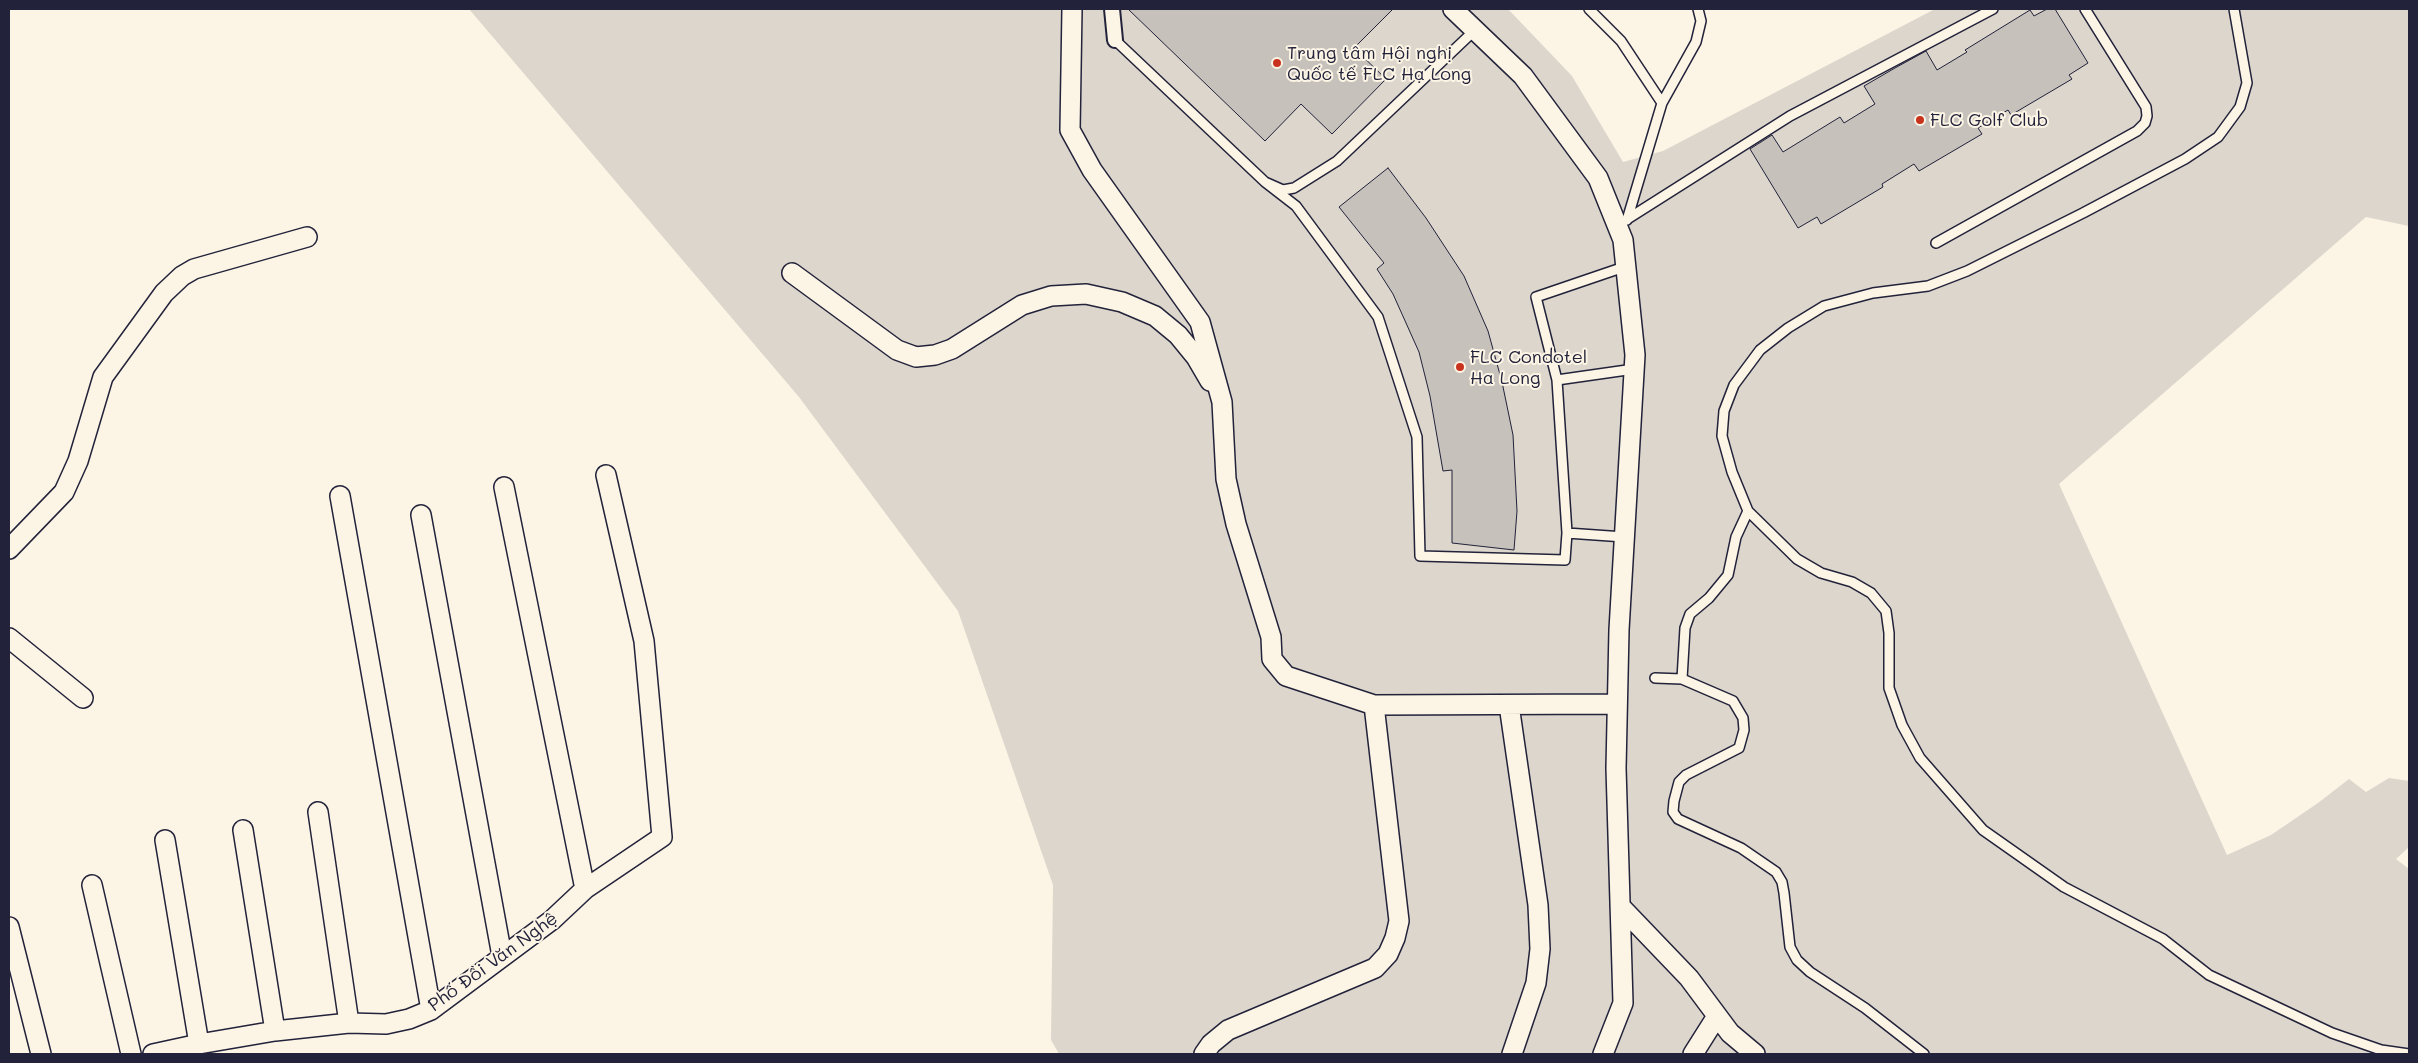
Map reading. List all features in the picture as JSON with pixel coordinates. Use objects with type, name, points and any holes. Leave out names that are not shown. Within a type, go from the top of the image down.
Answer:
[{"type":"street","points":[[1072,9],[1070,130],[1092,170],[1200,322],[1222,402],[1226,479],[1236,524],[1271,637],[1272,660],[1286,676],[1374,706],[1617,704]]},
{"type":"street","points":[[1112,9],[1115,40]]},
{"type":"street","points":[[1453,9],[1523,76],[1598,178],[1623,222],[1635,355],[1624,537],[1617,704],[1616,768],[1623,1003],[1603,1054]]},
{"type":"street","points":[[9,549],[64,492],[78,461],[103,377],[164,293],[182,276],[194,269],[307,237]]},
{"type":"street","points":[[792,273],[897,350],[916,357],[935,356],[952,349],[1022,305],[1051,296],[1086,294],[1122,302],[1155,316],[1178,335],[1196,357],[1222,402]]},
{"type":"street","name":"Phố Đồi Văn Nghệ","points":[[153,1054],[275,1031],[349,1023],[386,1024],[409,1019],[431,1010],[552,920],[586,889],[662,837],[644,641],[606,475]]},
{"type":"street","points":[[504,487],[586,889]]},
{"type":"street","points":[[340,496],[431,1010]]},
{"type":"street","points":[[421,515],[502,956]]},
{"type":"street","points":[[9,638],[83,698]]},
{"type":"street","points":[[1508,705],[1538,905],[1540,949],[1536,984],[1512,1054]]},
{"type":"street","points":[[1204,1054],[1211,1044],[1228,1030],[1375,968],[1388,954],[1395,938],[1399,921],[1374,706]]},
{"type":"street","points":[[318,812],[349,1023]]},
{"type":"street","points":[[242,830],[275,1031]]},
{"type":"street","points":[[165,840],[199,1044]]},
{"type":"street","points":[[92,885],[130,1054]]},
{"type":"street","points":[[1620,906],[1689,978],[1730,1033],[1755,1054]]},
{"type":"street","points":[[9,927],[41,1054]]},
{"type":"street","points":[[1693,1054],[1717,1016]]},
{"type":"lane","points":[[1589,9],[1621,41],[1662,103]]},
{"type":"lane","points":[[1623,222],[1662,103],[1696,42],[1701,21],[1698,9]]},
{"type":"lane","points":[[1623,222],[1790,116],[1993,9]]},
{"type":"lane","points":[[1936,243],[2137,131],[2145,123],[2147,116],[2146,107],[2085,9]]},
{"type":"lane","points":[[2234,9],[2247,84],[2240,107],[2218,137],[2185,159],[1967,271],[1928,286],[1873,293],[1824,306],[1788,328],[1760,350],[1734,385],[1724,411],[1722,436],[1732,472],[1748,511],[1797,559],[1821,573],[1852,582],[1871,593],[1886,611],[1889,633],[1889,688],[1902,725],[1920,758],[1983,830],[2064,887],[2163,939],[2209,975],[2332,1033],[2381,1050],[2409,1054]]},
{"type":"lane","points":[[1265,182],[1283,190],[1294,188],[1337,161],[1475,30]]},
{"type":"lane","points":[[1115,40],[1265,182],[1296,206],[1378,317],[1417,437],[1420,556],[1565,560],[1567,533],[1557,380],[1536,297],[1627,266]]},
{"type":"lane","points":[[1557,380],[1634,369]]},
{"type":"lane","points":[[1682,680],[1684,628],[1690,614],[1709,598],[1728,575],[1736,537],[1748,511]]},
{"type":"lane","points":[[1567,533],[1624,537]]},
{"type":"lane","points":[[1655,678],[1682,680],[1734,701],[1743,718],[1744,730],[1739,748],[1686,775],[1679,782],[1674,800],[1674,812],[1678,819],[1741,848],[1776,872],[1782,882],[1790,947],[1797,960],[1810,972],[1865,1008],[1924,1054]]},
{"type":"shaded area","points":[[469,9],[1508,9],[1572,76],[1623,162],[1663,151],[1935,9],[2409,9],[2409,226],[2366,217],[2059,484],[2227,855],[2271,835],[2349,779],[2366,792],[2389,778],[2409,781],[2409,847],[2396,859],[2409,869],[2409,1054],[1059,1054],[1051,1040],[1053,885],[958,611],[799,397]]},
{"type":"building","name":"Trung tâm Hội nghị Quốc tế FLC Hạ Long","points":[[1128,9],[1393,9],[1354,48],[1386,79],[1332,134],[1301,104],[1265,141]]},
{"type":"building","name":"FLC Golf Club","points":[[2047,9],[2055,9],[2088,63],[2069,75],[2072,79],[2011,115],[2008,110],[1978,128],[1982,134],[1919,171],[1914,164],[1882,184],[1883,187],[1821,224],[1817,217],[1798,228],[1750,149],[1772,135],[1783,152],[1840,117],[1844,123],[1875,104],[1864,86],[1926,51],[1937,70],[1967,52],[1965,50],[2030,10],[2034,16]]},
{"type":"building","name":"FLC Condotel Ha Long","points":[[1388,168],[1426,218],[1464,276],[1488,331],[1502,382],[1513,435],[1517,511],[1514,550],[1452,543],[1452,470],[1443,471],[1430,396],[1419,352],[1393,294],[1377,269],[1384,263],[1339,207]]},
{"type":"place","name":"Trung tâm Hội nghị Quốc tế FLC Hạ Long","points":[[1277,63]]},
{"type":"place","name":"FLC Golf Club","points":[[1920,120]]},
{"type":"place","name":"FLC Condotel Ha Long","points":[[1460,367]]}]
